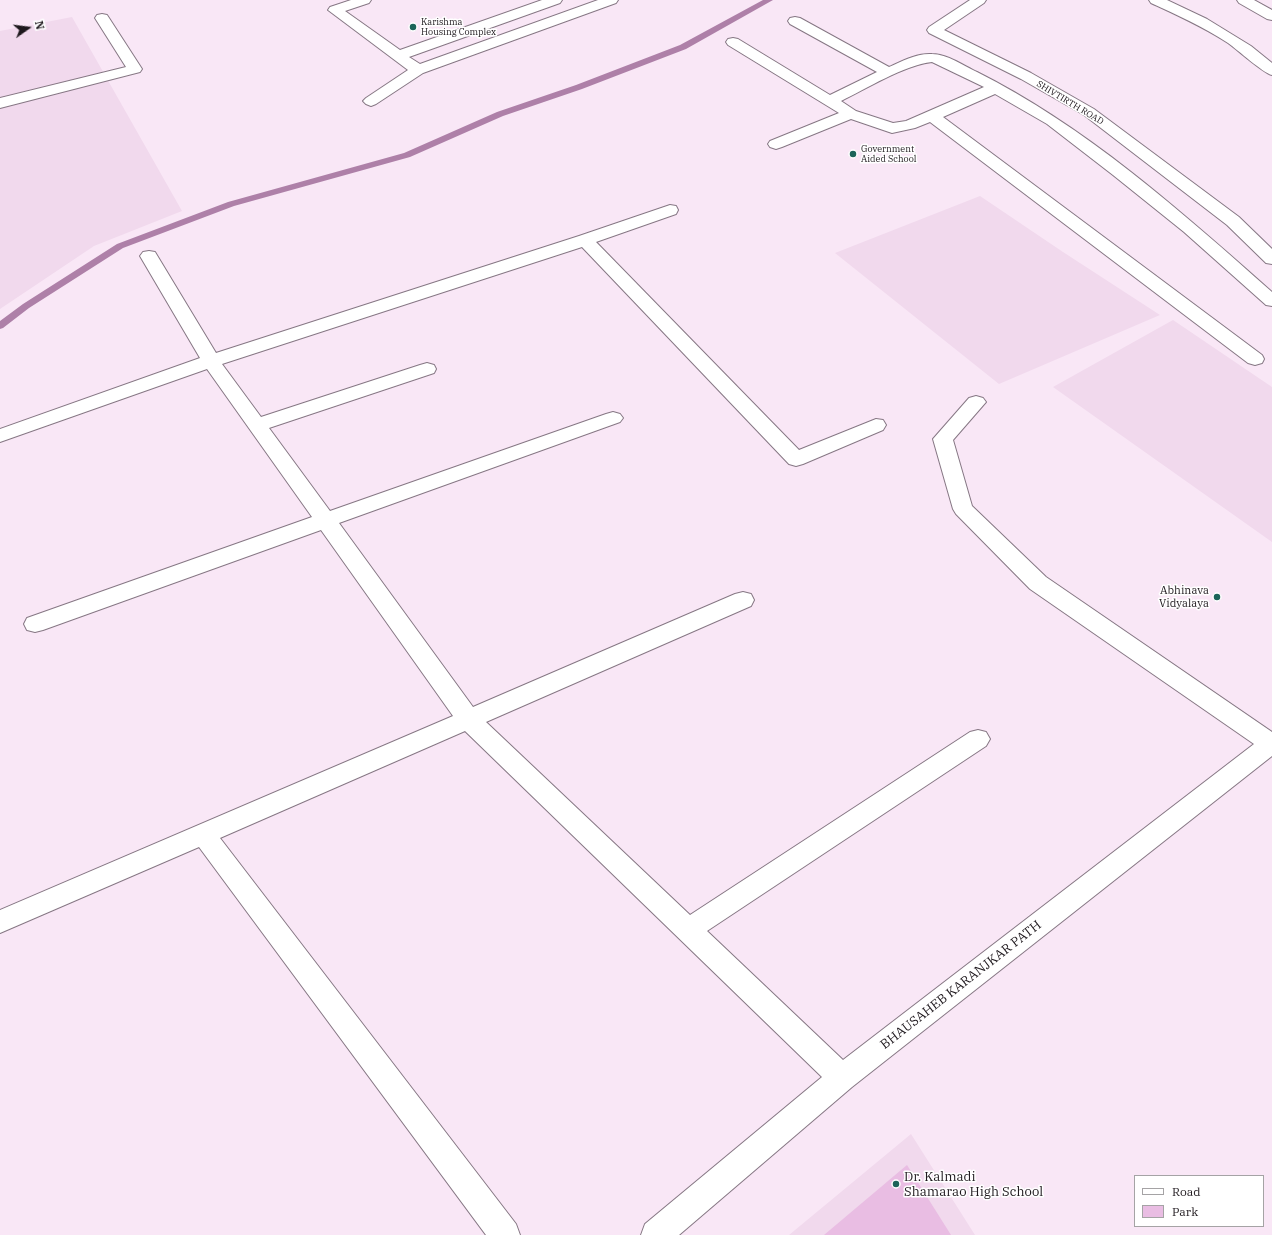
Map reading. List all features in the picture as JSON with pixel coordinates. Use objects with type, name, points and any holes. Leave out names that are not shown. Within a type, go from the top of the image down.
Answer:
[{"type":"street","points":[[331,5],[364,0]]},
{"type":"street","points":[[398,56],[555,0]]},
{"type":"street","points":[[371,100],[418,70],[611,0]]},
{"type":"street","name":"SHIVTIRTH ROAD","points":[[979,0],[934,30],[1026,76],[1089,112],[1158,163],[1232,222],[1272,259]]},
{"type":"street","points":[[1156,0],[1223,33],[1252,52],[1272,71]]},
{"type":"street","points":[[1244,0],[1272,16]]},
{"type":"street","points":[[331,5],[418,70]]},
{"type":"street","points":[[0,103],[135,69],[102,18]]},
{"type":"street","points":[[795,22],[888,72]]},
{"type":"street","points":[[733,42],[851,114],[892,128],[910,125],[995,88]]},
{"type":"street","points":[[829,101],[888,72],[922,59],[933,58],[945,62],[995,88],[1052,121],[1120,172],[1190,228],[1272,301]]},
{"type":"street","points":[[776,144],[851,114]]},
{"type":"street","points":[[932,116],[1098,239],[1255,359]]},
{"type":"street","points":[[0,436],[212,361],[585,240],[670,210]]},
{"type":"street","points":[[585,240],[796,459],[876,425]]},
{"type":"street","points":[[149,256],[212,361],[469,720],[842,1078]]},
{"type":"street","points":[[258,425],[427,369]]},
{"type":"street","points":[[976,402],[943,438],[963,509],[1038,583],[1272,743]]},
{"type":"street","points":[[36,624],[613,418]]},
{"type":"street","points":[[0,922],[743,600]]},
{"type":"street","points":[[688,930],[978,738]]},
{"type":"street","name":"BHAUSAHEB KARANJKAR PATH","points":[[656,1235],[842,1078],[1272,743]]},
{"type":"street","points":[[203,834],[505,1235]]},
{"type":"shaded area","points":[[72,17],[182,211],[94,246],[0,309],[0,31]]},
{"type":"shaded area","points":[[980,196],[1160,315],[999,384],[835,253]]},
{"type":"shaded area","points":[[1173,320],[1272,387],[1272,542],[1053,387]]},
{"type":"shaded area","name":"Dr. Kalmadi Shamarao High School","points":[[911,1134],[975,1235],[789,1235]]},
{"type":"green space","points":[[907,1165],[951,1235],[824,1235]]},
{"type":"waterway","points":[[0,326],[26,306],[120,246],[231,204],[407,155],[500,114],[579,87],[683,47],[769,0]]},
{"type":"place","name":"Karishma Housing Complex","points":[[413,27]]},
{"type":"place","name":"Government Aided School","points":[[853,154]]},
{"type":"place","name":"Abhinava Vidyalaya","points":[[1217,597]]},
{"type":"place","name":"Dr. Kalmadi Shamarao High School","points":[[896,1184]]}]
